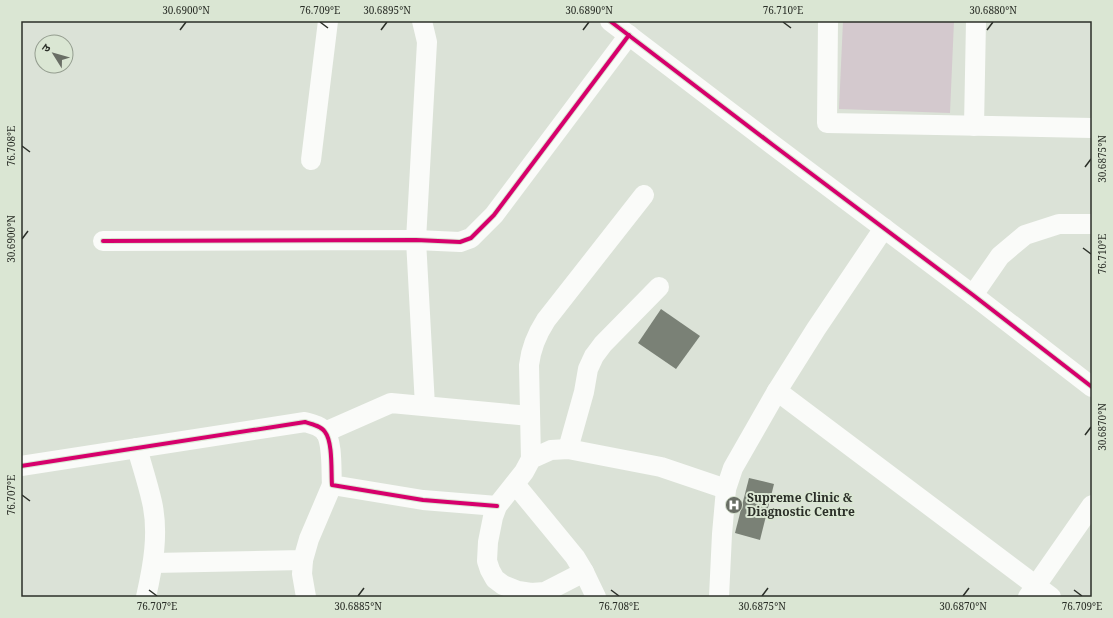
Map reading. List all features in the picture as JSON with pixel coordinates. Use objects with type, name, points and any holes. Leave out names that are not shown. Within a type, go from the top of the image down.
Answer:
[{"type":"street","points":[[311,160],[328,21]]},
{"type":"street","points":[[422,21],[424,24],[427,42],[416,240],[425,406]]},
{"type":"street","points":[[610,21],[773,146],[973,295],[1092,387]]},
{"type":"street","points":[[828,21],[827,123],[1092,128]]},
{"type":"street","points":[[974,126],[976,21]]},
{"type":"street","points":[[103,241],[416,240],[460,242],[471,238],[482,229],[494,215],[629,35]]},
{"type":"street","points":[[584,572],[545,592],[531,593],[518,591],[503,585],[495,579],[490,570],[487,561],[489,538],[497,506],[524,472],[531,458],[530,352],[537,335],[546,320],[644,195]]},
{"type":"street","points":[[973,295],[1000,256],[1025,235],[1059,224],[1092,224]]},
{"type":"street","points":[[715,596],[726,489],[733,468],[777,391],[816,329],[884,228]]},
{"type":"street","points":[[568,449],[584,392],[588,369],[594,356],[603,344],[659,287]]},
{"type":"street","points":[[777,391],[1038,593],[1092,505]]},
{"type":"street","points":[[325,432],[391,403],[530,416]]},
{"type":"street","points":[[21,466],[305,422],[317,426],[325,432],[330,450],[332,485],[309,539],[302,560],[302,574],[306,597]]},
{"type":"street","points":[[137,448],[152,503],[154,521],[153,563],[146,597]]},
{"type":"street","points":[[531,458],[551,450],[568,449],[661,466],[726,489]]},
{"type":"street","points":[[515,484],[566,545],[584,572],[596,597]]},
{"type":"street","points":[[332,485],[423,500],[497,506]]},
{"type":"street","points":[[153,563],[302,560]]},
{"type":"shaded area","points":[[843,21],[954,21],[950,113],[839,109]]},
{"type":"building","points":[[661,309],[700,336],[676,369],[638,343]]},
{"type":"building","points":[[749,478],[774,484],[760,540],[735,533]]},
{"type":"cycle path","points":[[610,21],[973,295],[1092,387]]},
{"type":"cycle path","points":[[103,241],[416,240],[460,242],[471,238],[494,215],[629,35]]},
{"type":"cycle path","points":[[21,466],[305,422],[321,428],[328,437],[331,457],[332,485],[423,500],[497,506]]},
{"type":"place","name":"Supreme Clinic & Diagnostic Centre","points":[[734,505]]}]
